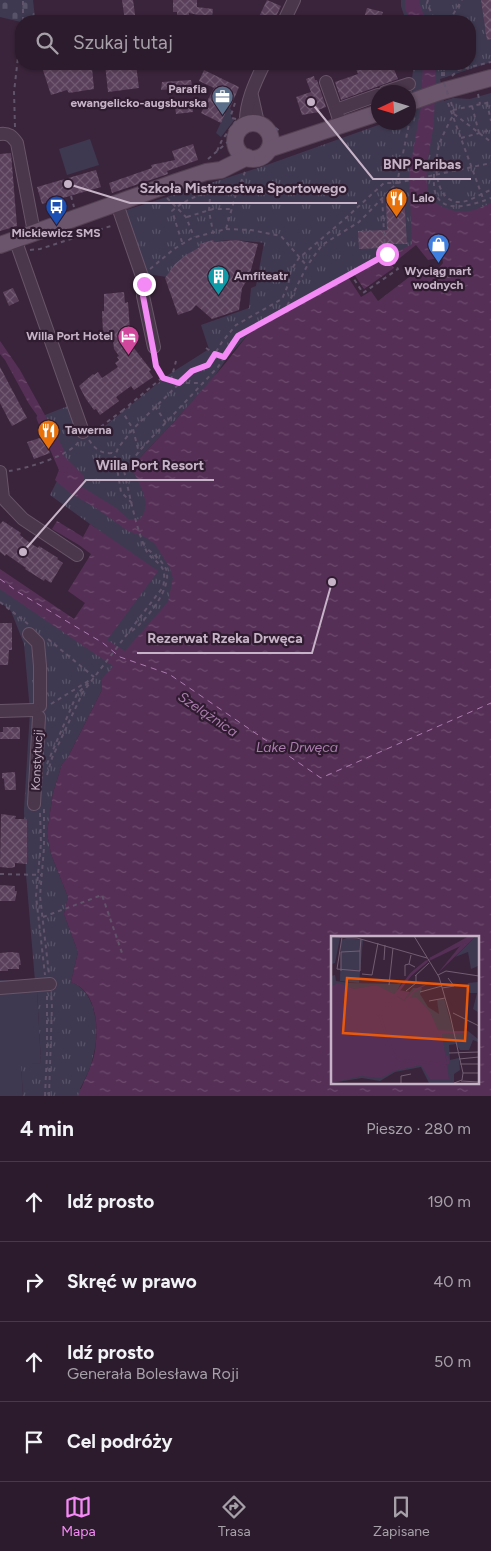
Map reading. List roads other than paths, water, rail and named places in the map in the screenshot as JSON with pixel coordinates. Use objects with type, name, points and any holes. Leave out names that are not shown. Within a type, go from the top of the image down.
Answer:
[{"type":"main road","points":[[416,103],[445,90],[491,78]]},
{"type":"main road","points":[[243,158],[235,142],[240,128],[341,126],[371,115]]},
{"type":"main road","points":[[13,245],[34,232],[207,172],[221,170],[243,158],[261,156],[263,129]]},
{"type":"street","points":[[287,15],[294,0]]},
{"type":"street","points":[[261,70],[252,96],[263,129]]},
{"type":"street","points":[[326,82],[341,126]]},
{"type":"street","points":[[336,110],[371,98]]},
{"type":"street","points":[[0,134],[8,133],[13,137],[19,149],[31,224],[34,232]]},
{"type":"street","points":[[117,204],[144,284],[143,296],[154,348]]},
{"type":"street","points":[[13,245],[85,430]]},
{"type":"street","points":[[0,472],[3,498],[23,519],[77,555]]},
{"type":"street","points":[[29,634],[38,643],[40,666],[38,711]]},
{"type":"street","name":"Konstytucji","points":[[0,710],[38,711],[39,806]]},
{"type":"street","points":[[0,988],[48,985]]},
{"type":"water","points":[[405,0],[419,0],[424,15],[408,15],[405,9]]},
{"type":"water","name":"Lake Drwęca","points":[[423,70],[436,70],[433,129],[427,173],[428,193],[432,199],[443,207],[456,211],[472,210],[491,203],[491,1096],[78,1096],[94,1056],[96,1046],[95,1014],[87,994],[71,982],[78,952],[64,914],[68,897],[51,854],[47,833],[53,793],[62,764],[68,757],[102,690],[102,679],[113,666],[0,589],[0,569],[74,619],[85,603],[68,591],[91,554],[52,529],[57,521],[83,537],[90,524],[158,571],[107,640],[125,651],[168,602],[173,578],[170,568],[155,544],[145,537],[128,531],[96,508],[70,493],[55,480],[59,470],[57,460],[61,457],[49,432],[29,404],[0,354],[0,341],[20,370],[63,448],[64,456],[84,476],[82,487],[116,508],[128,519],[140,519],[144,513],[145,500],[141,486],[131,467],[173,423],[250,332],[412,244],[409,174],[421,107]]},
{"type":"waterway","points":[[41,418],[63,468]]},
{"type":"place","name":"BNP Paribas","points":[[311,102]]},
{"type":"place","name":"Parafia ewangelicko-augsburska","points":[[223,115]]},
{"type":"place","name":"Szkoła Mistrzostwa Sportowego","points":[[68,184]]},
{"type":"place","name":"Lalo","points":[[396,217]]},
{"type":"place","name":"Mickiewicz SMS","points":[[56,225]]},
{"type":"place","name":"Wyciąg nart wodnych","points":[[438,263]]},
{"type":"place","name":"Amfiteatr","points":[[218,295]]},
{"type":"place","name":"Willa Port Hotel","points":[[129,355]]},
{"type":"place","name":"Tawerna","points":[[49,449]]},
{"type":"place","name":"Willa Port Resort","points":[[23,552]]},
{"type":"place","name":"Rezerwat Rzeka Drwęca","points":[[332,582]]},
{"type":"water label","name":"Szelążnica","points":[[208,714]]}]
